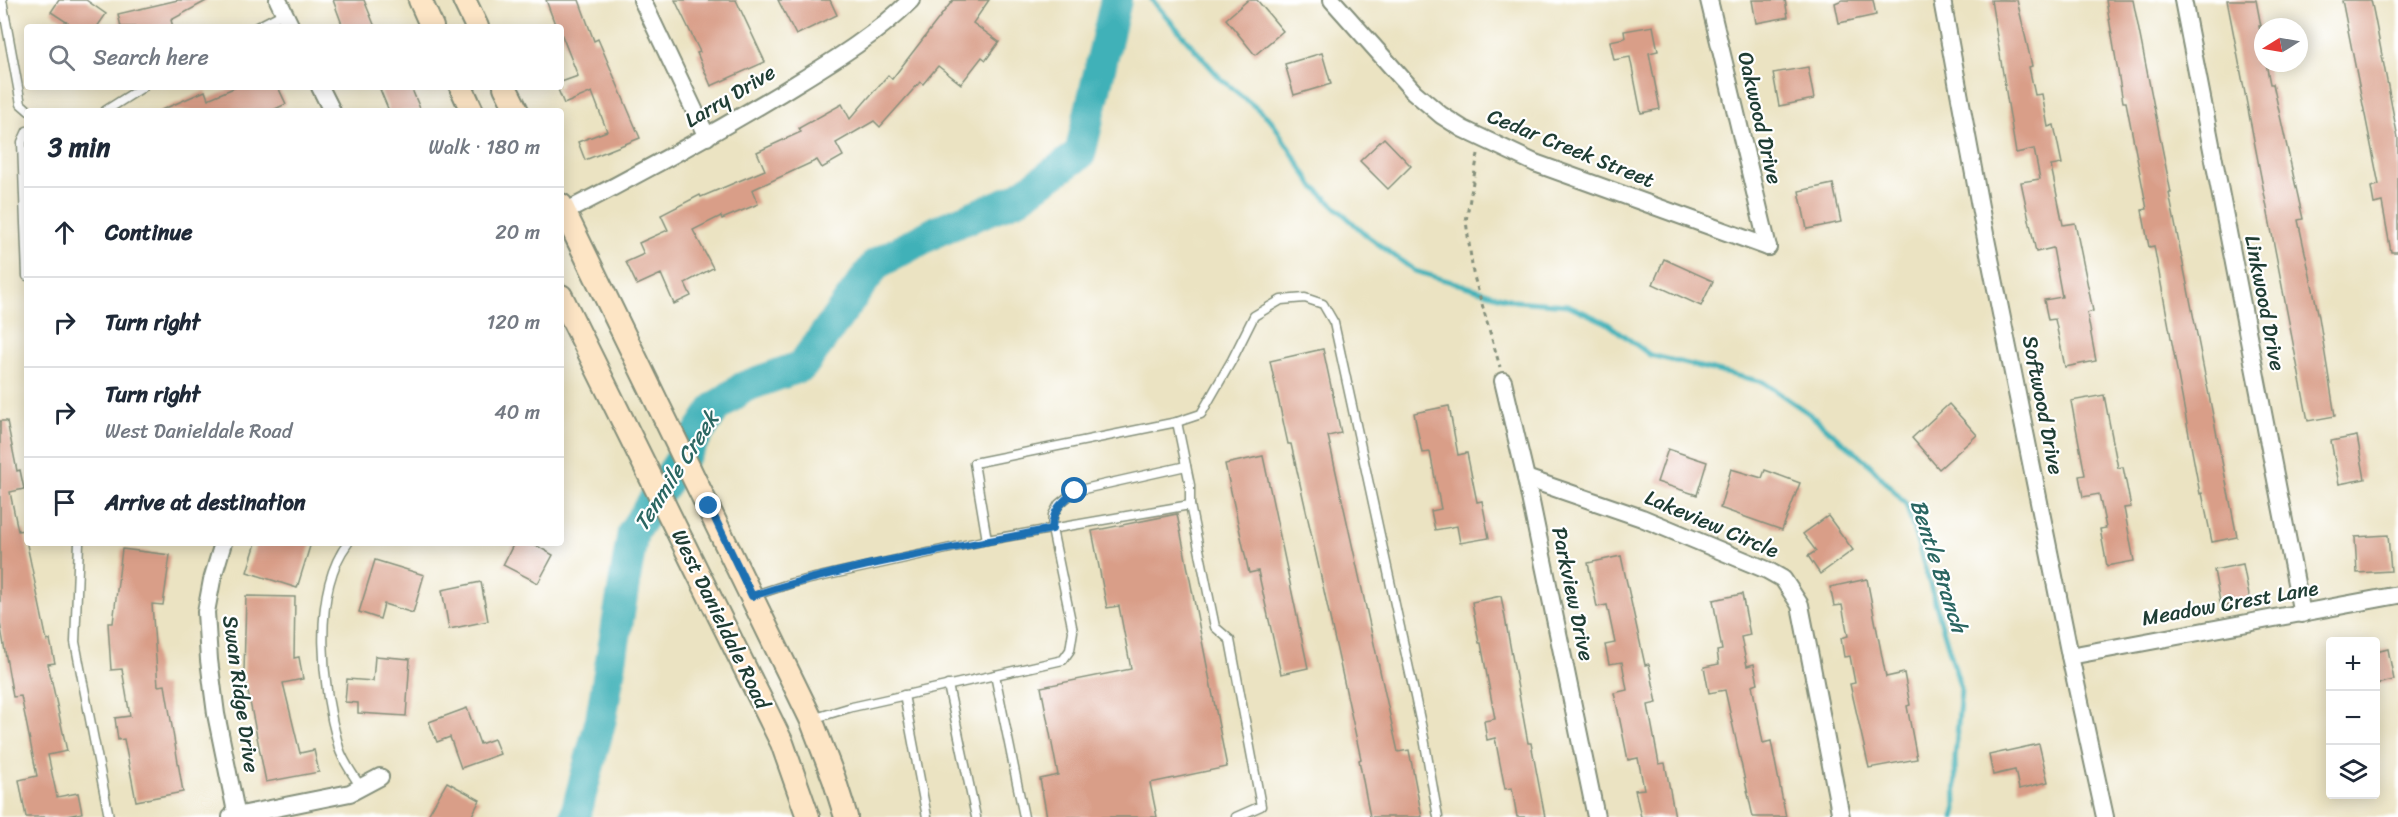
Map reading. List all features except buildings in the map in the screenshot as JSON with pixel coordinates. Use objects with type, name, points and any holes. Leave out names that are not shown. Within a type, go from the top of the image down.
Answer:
[{"type":"main road","points":[[420,0],[431,24]]},
{"type":"main road","points":[[464,0],[476,24]]},
{"type":"main road","points":[[462,90],[471,108]]},
{"type":"main road","points":[[507,90],[516,108]]},
{"type":"main road","name":"West Danieldale Road","points":[[564,214],[709,506],[811,719],[846,817]]},
{"type":"main road","name":"West Danieldale Road","points":[[564,302],[783,742],[808,817]]},
{"type":"street","points":[[642,0],[707,138]]},
{"type":"street","name":"Larry Drive","points":[[564,209],[707,138],[827,65],[889,20],[911,0]]},
{"type":"street","name":"Cedar Creek Street","points":[[1332,0],[1414,92],[1442,115],[1482,138],[1535,163],[1768,247]]},
{"type":"street","name":"Oakwood Drive","points":[[1709,0],[1768,247]]},
{"type":"street","name":"Softwood Drive","points":[[1942,0],[1987,244],[2070,656],[2105,817]]},
{"type":"street","name":"Linkwood Drive","points":[[2183,0],[2302,614]]},
{"type":"street","points":[[322,90],[330,108]]},
{"type":"street","name":"Parkview Drive","points":[[1503,381],[1526,478],[1596,817]]},
{"type":"street","name":"Lakeview Circle","points":[[1526,478],[1642,518],[1767,570],[1783,579],[1800,605],[1841,817]]},
{"type":"street","name":"Swan Ridge Drive","points":[[222,546],[206,612],[216,714],[235,817]]},
{"type":"street","name":"Meadow Crest Lane","points":[[2070,656],[2398,595]]},
{"type":"street","points":[[235,817],[331,798],[361,788],[380,777]]},
{"type":"lane","points":[[2,0],[21,104],[26,108]]},
{"type":"lane","points":[[263,24],[284,14]]},
{"type":"lane","points":[[110,108],[138,90]]},
{"type":"lane","points":[[24,138],[22,142],[24,196]]},
{"type":"lane","points":[[987,540],[974,463],[1177,422],[1201,414],[1254,316],[1281,300],[1305,298],[1323,304],[1334,323],[1422,727],[1438,817]]},
{"type":"lane","points":[[1177,422],[1190,485],[1190,505],[1215,627],[1230,640],[1261,806],[1236,817]]},
{"type":"lane","points":[[811,719],[852,706],[1064,660],[1070,650],[1073,631],[1052,529],[1053,515],[1059,504],[1075,491],[1186,466]]},
{"type":"lane","points":[[752,596],[792,582],[987,540],[1190,505]]},
{"type":"lane","points":[[79,546],[75,642],[109,817]]},
{"type":"lane","points":[[346,546],[338,555],[322,615],[325,679],[340,750],[361,788]]},
{"type":"lane","points":[[995,675],[1024,817]]},
{"type":"lane","points":[[948,685],[976,817]]},
{"type":"lane","points":[[904,695],[927,817]]},
{"type":"path","points":[[1482,138],[1466,221],[1473,273],[1503,381]]},
{"type":"waterway","name":"Tenmile Creek","points":[[575,817],[601,719],[633,532],[715,408],[744,387],[802,366],[876,264],[939,230],[1018,198],[1080,154],[1116,0]]},
{"type":"waterway","name":"Bentle Branch","points":[[1152,0],[1220,78],[1271,120],[1313,186],[1366,235],[1415,271],[1515,301],[1568,305],[1607,323],[1650,355],[1763,382],[1808,413],[1868,463],[1906,504],[1961,689],[1955,758],[1956,810],[1954,817]]},
{"type":"route","points":[[709,506],[752,596],[792,582],[987,540],[1052,529],[1053,515],[1059,504],[1075,491]]}]
